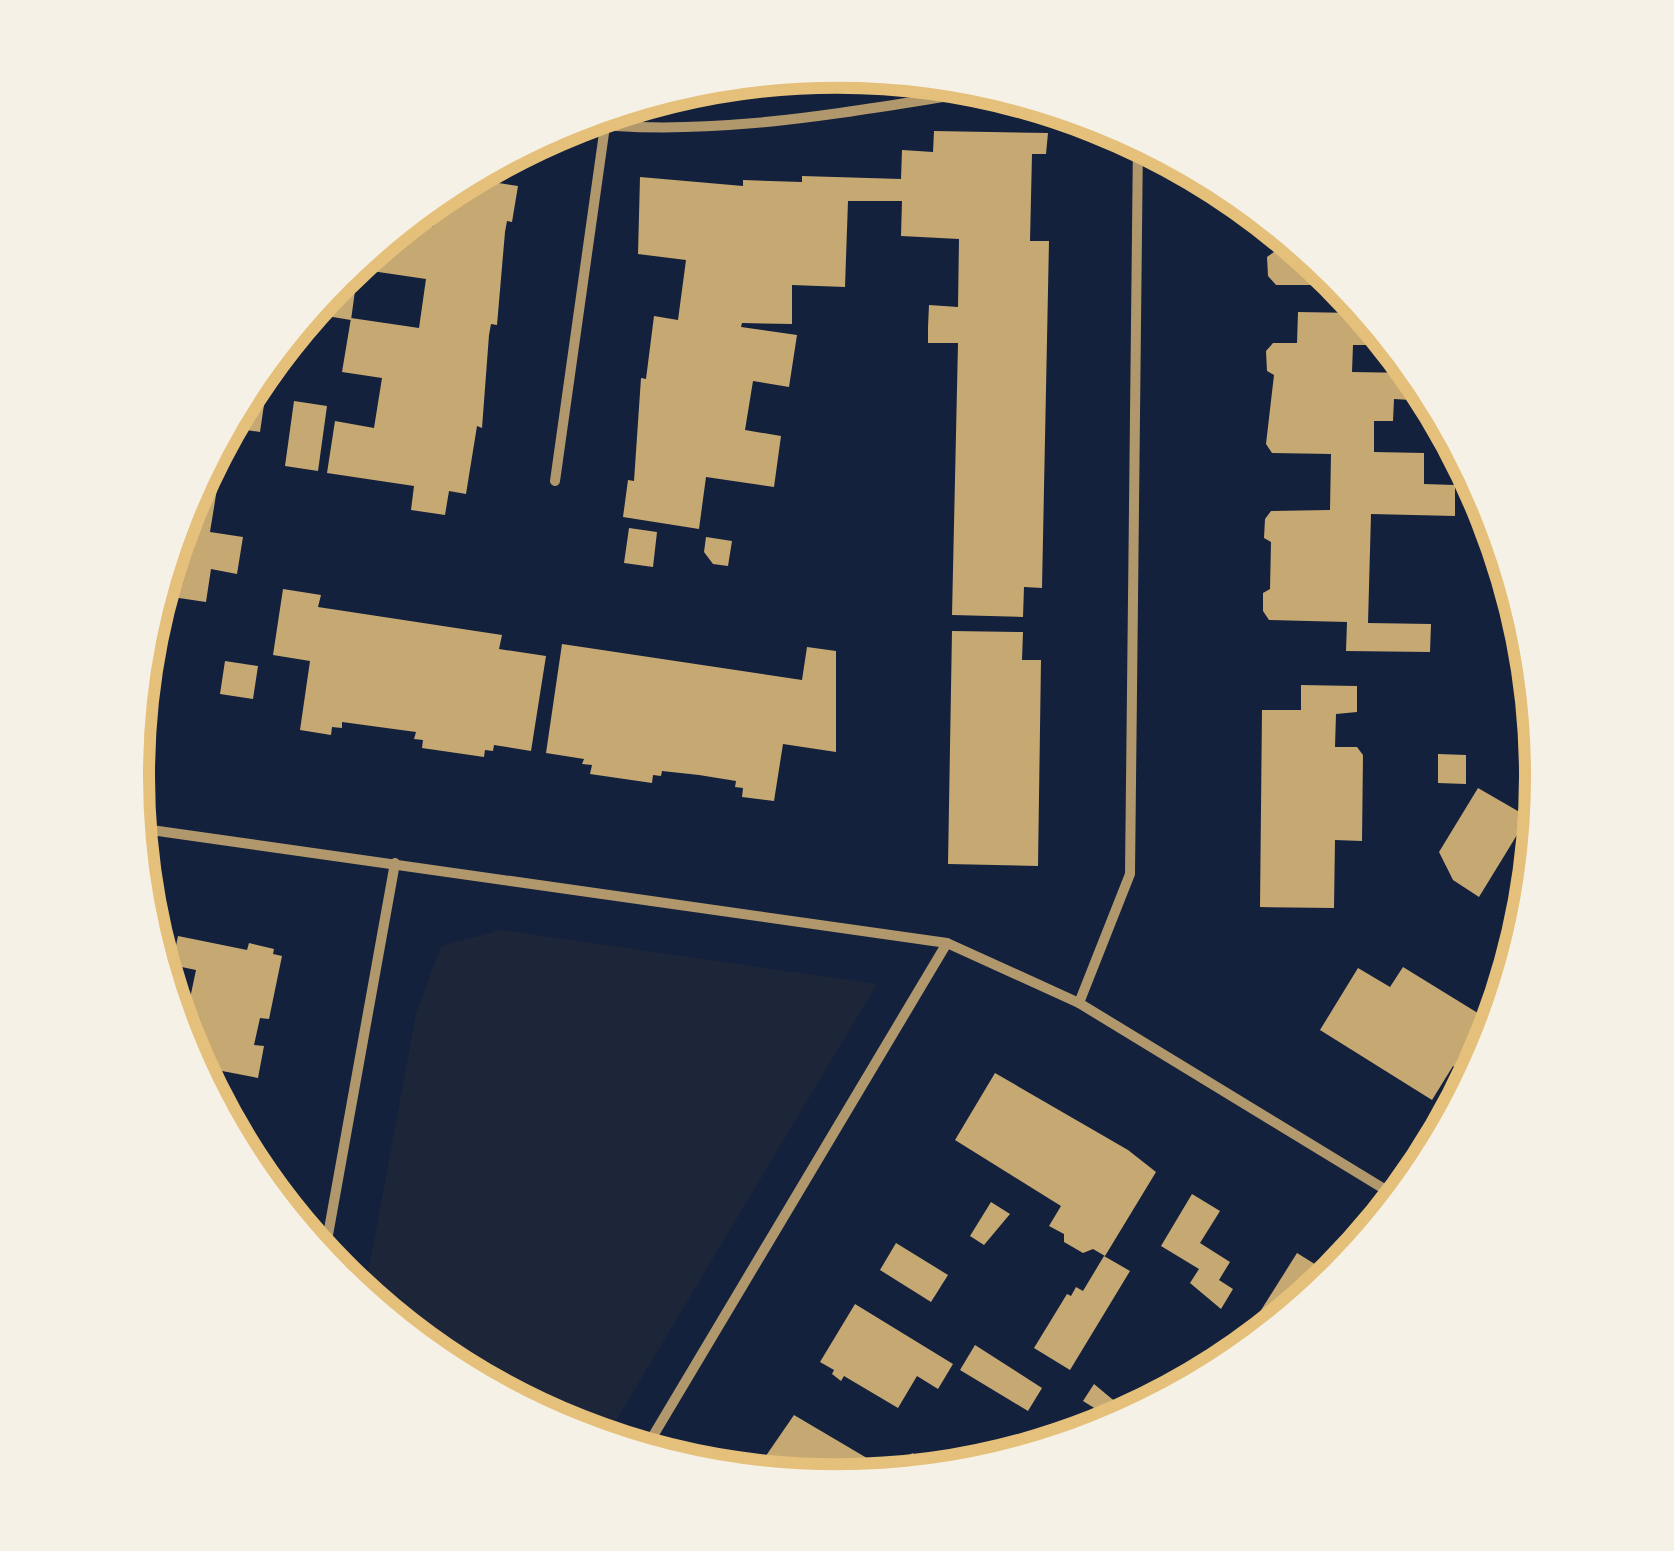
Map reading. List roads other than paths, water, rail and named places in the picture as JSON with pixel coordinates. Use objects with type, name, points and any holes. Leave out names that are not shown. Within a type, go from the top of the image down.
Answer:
[{"type":"street","points":[[611,126],[758,124],[945,96]]},
{"type":"street","points":[[555,481],[605,128]]},
{"type":"street","points":[[1079,1002],[1130,874],[1138,157]]},
{"type":"street","points":[[151,830],[946,943],[1079,1002],[1386,1190]]},
{"type":"street","points":[[328,1237],[395,863]]},
{"type":"street","points":[[652,1438],[946,943]]}]
